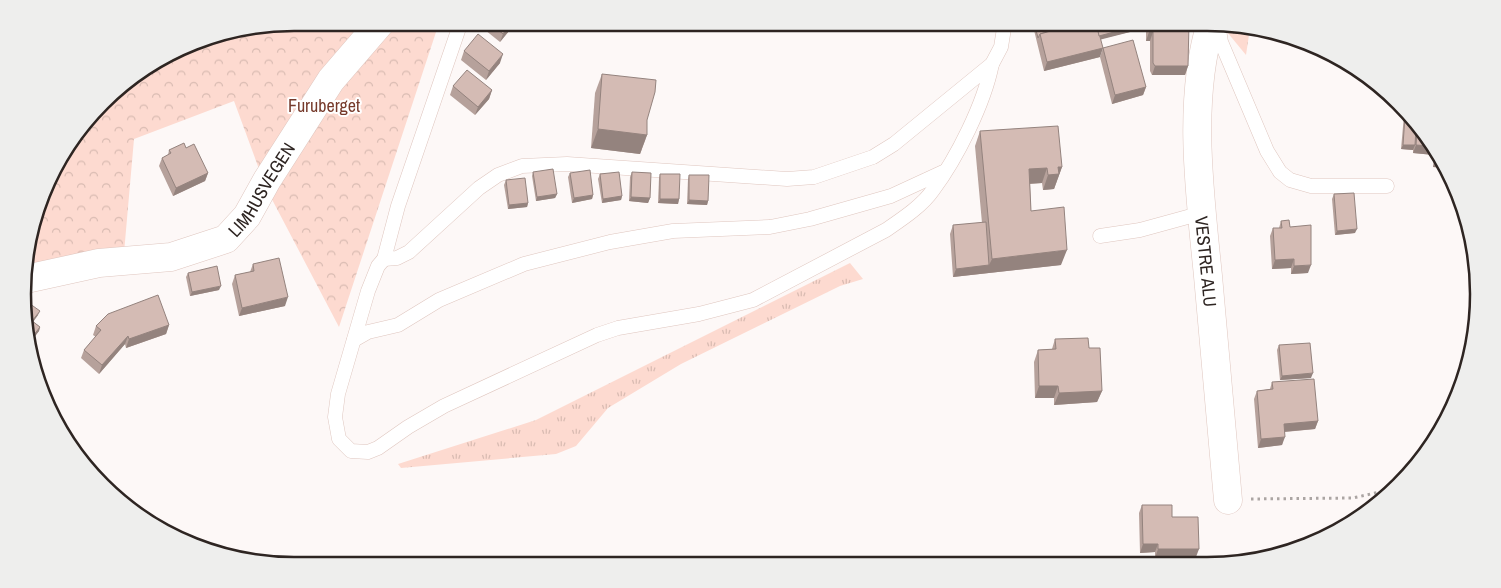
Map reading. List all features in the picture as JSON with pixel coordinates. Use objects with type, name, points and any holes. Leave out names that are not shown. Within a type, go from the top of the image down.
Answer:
[{"type":"street","name":"LIMHUSVEGEN","points":[[32,278],[99,263],[171,257],[226,239],[247,216],[267,180],[331,80],[373,31]]},
{"type":"street","name":"VESTRE ALU","points":[[1208,31],[1202,51],[1197,95],[1202,213],[1228,500]]},
{"type":"lane","points":[[458,31],[398,206],[384,259],[378,266],[368,291],[338,394],[336,428],[338,439],[345,448],[356,452],[368,452],[444,406],[597,335],[618,328],[734,306],[769,293],[856,248],[904,218],[932,191],[944,172],[976,108],[992,64],[1001,46],[1004,31]]},
{"type":"lane","points":[[1219,32],[1221,42],[1266,151],[1280,172],[1290,180],[1312,186],[1387,186]]},
{"type":"lane","points":[[384,259],[397,258],[409,252],[478,188],[498,175],[522,166],[567,164],[787,179],[814,177],[855,164],[873,157],[894,144],[992,64]]},
{"type":"lane","points":[[354,340],[368,332],[398,325],[439,300],[524,264],[610,242],[673,231],[770,227],[810,219],[891,196],[944,172]]},
{"type":"lane","points":[[1100,236],[1140,230],[1202,213]]},
{"type":"path","points":[[1228,500],[1353,498],[1379,493]]},
{"type":"green space","name":"Furuberget","points":[[294,31],[436,31],[339,327],[266,188],[234,101],[134,139],[124,253],[32,275],[33,260],[40,226],[51,193],[66,163],[86,134],[108,108],[148,76],[193,51],[226,40],[260,33]]},
{"type":"green space","points":[[1227,32],[1249,34],[1246,55]]},
{"type":"green space","points":[[850,263],[863,279],[840,286],[681,364],[608,408],[576,446],[556,454],[401,468],[398,464],[536,420]]},
{"type":"building","points":[[1036,31],[1051,31],[1040,34],[1038,38]]},
{"type":"building","points":[[1051,31],[1098,31],[1103,48],[1047,62],[1040,34]]},
{"type":"building","points":[[1098,31],[1118,31],[1099,36]]},
{"type":"building","points":[[1189,31],[1188,66],[1155,66],[1153,63],[1153,32],[1149,32]]},
{"type":"building","points":[[478,34],[503,54],[489,71],[464,51]]},
{"type":"building","points":[[1133,40],[1146,87],[1115,95],[1103,48]]},
{"type":"building","points":[[467,70],[492,90],[478,107],[453,86]]},
{"type":"building","points":[[602,74],[656,80],[655,92],[647,120],[647,135],[598,129]]},
{"type":"building","points":[[1405,121],[1416,135],[1415,145],[1403,145]]},
{"type":"building","points":[[1058,126],[1062,167],[1058,167],[1059,174],[1048,175],[1047,168],[1029,169],[1031,211],[1064,207],[1067,250],[992,259],[980,131]]},
{"type":"building","points":[[1417,136],[1423,145],[1416,145]]},
{"type":"building","points":[[184,143],[186,148],[194,144],[208,173],[176,188],[162,158],[171,153],[169,150]]},
{"type":"building","points":[[553,169],[557,194],[537,197],[533,172]]},
{"type":"building","points":[[590,170],[593,195],[574,198],[570,173]]},
{"type":"building","points":[[619,172],[622,196],[603,199],[600,174]]},
{"type":"building","points":[[632,172],[651,173],[650,198],[631,197]]},
{"type":"building","points":[[660,174],[680,174],[679,199],[660,199]]},
{"type":"building","points":[[689,175],[709,175],[708,201],[689,200]]},
{"type":"building","points":[[525,178],[528,203],[509,205],[506,180]]},
{"type":"building","points":[[1354,193],[1357,229],[1337,231],[1334,194]]},
{"type":"building","points":[[1289,220],[1290,227],[1311,225],[1311,265],[1294,266],[1294,259],[1275,260],[1273,228],[1282,228],[1281,221]]},
{"type":"building","points":[[986,222],[989,265],[956,269],[953,225]]},
{"type":"building","points":[[279,258],[288,297],[242,308],[235,275],[254,271],[253,264]]},
{"type":"building","points":[[217,266],[221,286],[192,292],[188,273]]},
{"type":"building","points":[[158,295],[169,325],[129,339],[128,336],[102,365],[84,350],[101,330],[96,326],[108,314]]},
{"type":"building","points":[[32,305],[40,311],[33,320]]},
{"type":"building","points":[[33,321],[40,327],[34,335]]},
{"type":"building","points":[[1088,338],[1089,348],[1100,348],[1102,391],[1059,393],[1058,386],[1039,386],[1038,350],[1056,349],[1055,339]]},
{"type":"building","points":[[1310,343],[1313,373],[1282,376],[1279,345]]},
{"type":"building","points":[[1314,379],[1318,421],[1284,424],[1285,437],[1261,439],[1257,391],[1273,389],[1272,382]]},
{"type":"building","points":[[1142,505],[1172,505],[1172,517],[1198,517],[1199,549],[1158,549],[1158,544],[1143,544]]}]
